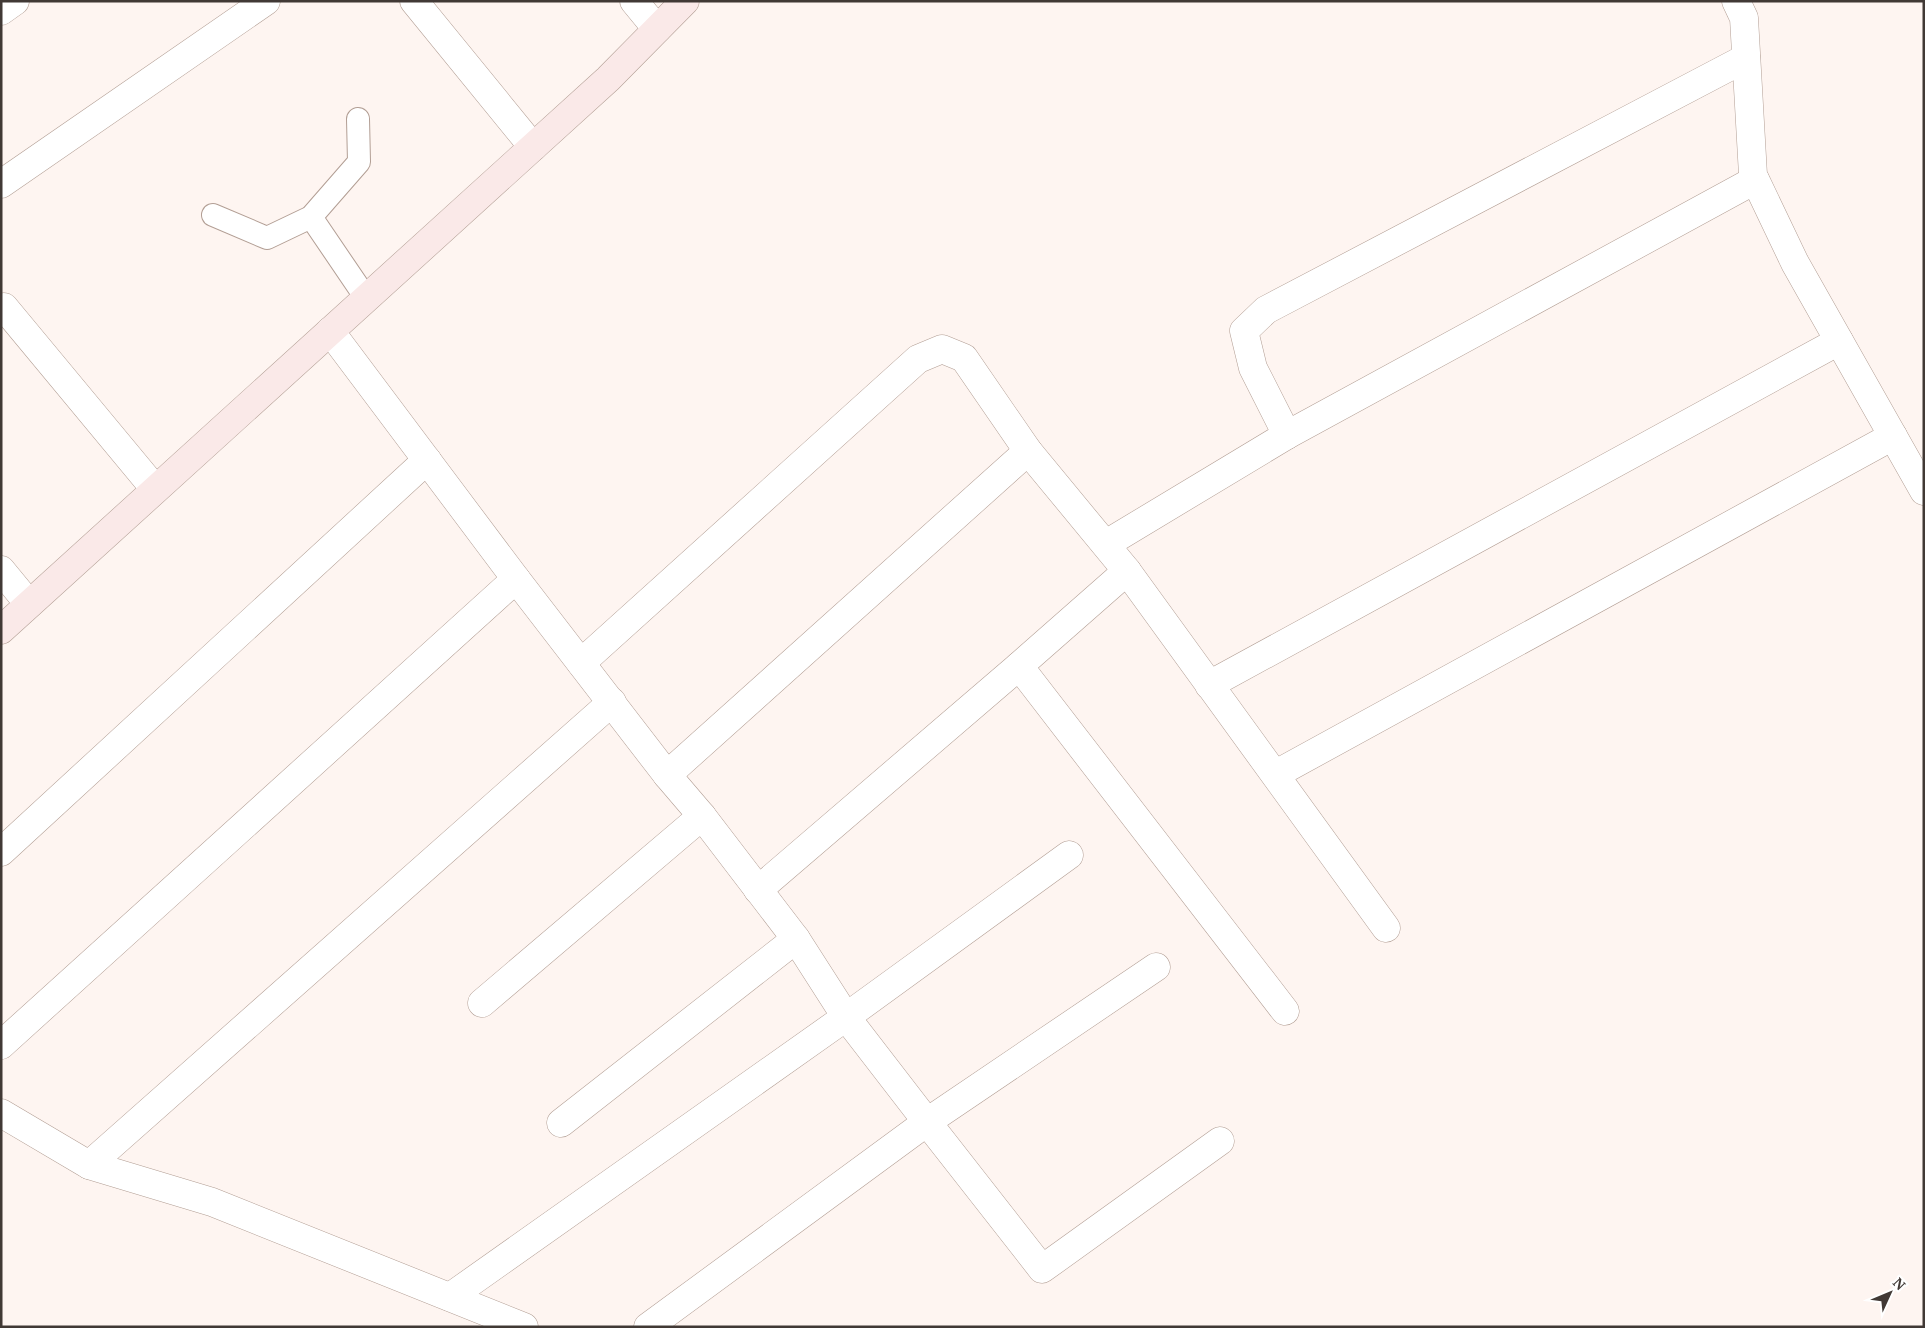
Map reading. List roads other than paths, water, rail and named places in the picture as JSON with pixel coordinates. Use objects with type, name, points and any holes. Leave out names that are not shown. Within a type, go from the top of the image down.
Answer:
[{"type":"street","points":[[1,11],[15,1]]},
{"type":"street","points":[[1,184],[266,1]]},
{"type":"street","points":[[414,1],[533,147]]},
{"type":"street","points":[[634,1],[657,29]]},
{"type":"street","points":[[1,630],[608,79],[685,1]]},
{"type":"street","points":[[1736,1],[1744,18],[1753,175],[1795,263],[1924,491]]},
{"type":"street","points":[[1287,435],[1253,368],[1244,331],[1266,310],[1746,58]]},
{"type":"street","points":[[1106,544],[1287,435],[1755,180]]},
{"type":"street","points":[[1,309],[4,307],[155,489]]},
{"type":"street","points":[[330,331],[516,579],[796,939],[846,1016],[1042,1269],[1220,1141]]},
{"type":"street","points":[[1209,685],[1839,341]]},
{"type":"street","points":[[581,663],[918,359],[942,349],[964,358],[1028,451],[1127,571],[1386,928]]},
{"type":"street","points":[[1276,774],[1893,436]]},
{"type":"street","points":[[667,775],[1028,451]]},
{"type":"street","points":[[1,852],[427,460]]},
{"type":"street","points":[[1,570],[29,604]]},
{"type":"street","points":[[758,890],[1127,571]]},
{"type":"street","points":[[1,1045],[516,579]]},
{"type":"street","points":[[1018,666],[1285,1011]]},
{"type":"street","points":[[89,1164],[612,702]]},
{"type":"street","points":[[482,1003],[702,816]]},
{"type":"street","points":[[450,1297],[1069,855]]},
{"type":"street","points":[[561,1123],[796,939]]},
{"type":"street","points":[[648,1327],[927,1122],[1156,967]]},
{"type":"street","points":[[1,1113],[89,1164],[212,1202],[524,1327]]},
{"type":"lane","points":[[213,215],[267,238],[312,217],[359,162],[358,119]]},
{"type":"lane","points":[[312,217],[366,298]]}]
